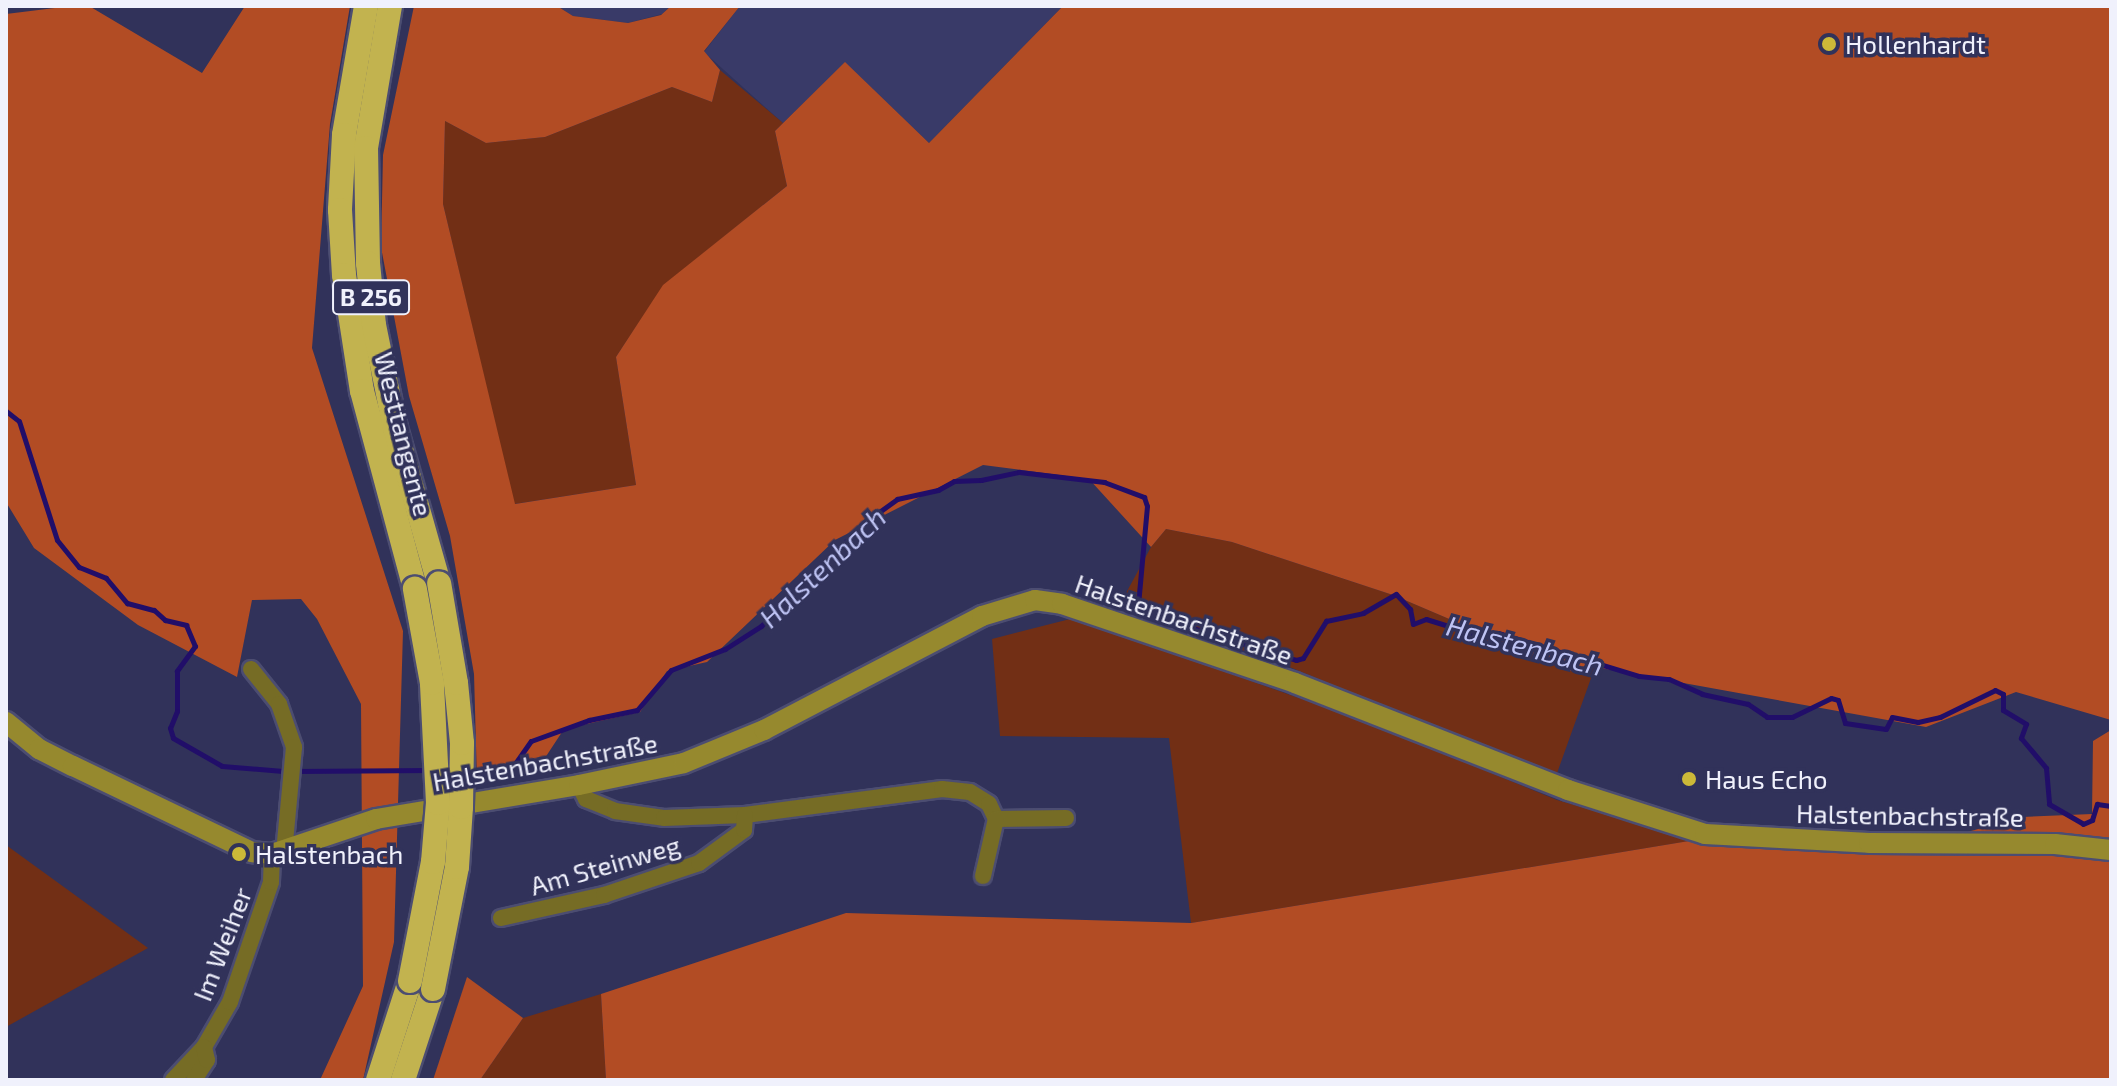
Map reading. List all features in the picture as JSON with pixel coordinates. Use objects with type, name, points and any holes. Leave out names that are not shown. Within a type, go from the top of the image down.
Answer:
[{"type":"highway","name":"Westtangente","points":[[366,6],[344,135],[340,210],[344,275],[362,391],[415,589],[432,683],[438,803],[433,862],[410,981],[378,1080]]},
{"type":"highway","name":"Westtangente","points":[[390,6],[366,148],[368,263],[374,325],[392,414],[439,583],[456,683],[462,743],[457,867],[433,989],[403,1080]]},
{"type":"street","name":"Halstenbachstraße","points":[[278,853],[376,819],[579,785],[657,769],[727,747],[982,616],[1035,600],[1062,604],[1295,683],[1568,790],[1705,834],[1869,843],[2055,844],[2111,850]]},
{"type":"street","name":"Im Weiher","points":[[173,1080],[204,1047],[230,1002],[278,853],[294,747],[279,704],[251,669]]},
{"type":"street","points":[[6,722],[39,749],[73,766],[252,852],[278,853]]},
{"type":"street","name":"Am Steinweg","points":[[579,785],[586,799],[615,811],[664,818],[745,815],[942,789],[970,792],[989,804],[996,819]]},
{"type":"street","name":"Am Steinweg","points":[[501,918],[604,895],[699,863],[744,830],[745,815]]},
{"type":"street","points":[[983,876],[996,819],[1066,818]]},
{"type":"street","name":"Im Weiher","points":[[194,1080],[207,1060],[204,1047]]},
{"type":"shaded area","points":[[89,6],[202,73],[245,6],[350,6],[330,124],[312,348],[403,631],[394,942],[363,1080],[320,1080],[363,986],[361,704],[317,619],[301,599],[252,600],[237,677],[138,625],[34,548],[6,502],[6,14]]},
{"type":"shaded area","points":[[414,6],[557,6],[573,16],[628,23],[661,15],[671,6],[740,6],[704,51],[720,70],[712,102],[672,87],[545,137],[486,143],[445,121],[443,204],[515,504],[636,485],[616,357],[663,285],[787,186],[775,131],[845,62],[929,143],[1063,6],[2111,6],[2111,720],[2016,692],[1926,727],[1595,667],[1571,671],[1393,595],[1232,542],[1166,529],[1151,547],[1089,479],[983,465],[835,540],[707,662],[667,671],[640,712],[564,729],[541,764],[477,781],[474,674],[450,536],[409,396],[381,247],[383,155]]},
{"type":"shaded area","points":[[557,6],[671,6],[662,14],[628,23],[573,16]]},
{"type":"shaded area","points":[[740,6],[1063,6],[929,143],[845,63],[783,123],[704,52]]},
{"type":"shaded area","points":[[720,70],[783,123],[775,131],[787,186],[664,285],[616,357],[636,485],[514,504],[443,204],[445,121],[486,143],[545,137],[672,87],[712,102]]},
{"type":"shaded area","points":[[1166,529],[1232,542],[1393,595],[1571,671],[1595,667],[1556,776],[1292,668],[1119,606],[1151,547]]},
{"type":"shaded area","points":[[1074,618],[1369,723],[1557,800],[1695,840],[1191,923],[1169,738],[1000,736],[992,639]]},
{"type":"shaded area","points":[[2111,730],[2111,1080],[606,1080],[601,994],[846,913],[1191,923],[1695,840],[1887,854],[2022,817],[2092,814],[2093,741]]},
{"type":"shaded area","points":[[6,845],[148,948],[6,1027]]},
{"type":"shaded area","points":[[467,977],[523,1018],[480,1080],[433,1080]]},
{"type":"shaded area","points":[[601,994],[606,1080],[480,1080],[523,1018]]},
{"type":"waterway","name":"Halstenbach","points":[[6,411],[19,421],[57,540],[79,567],[106,578],[127,603],[154,610],[165,620],[186,625],[195,646],[177,671],[177,711],[170,728],[173,738],[222,766],[283,771]]},
{"type":"waterway","name":"Halstenbach","points":[[469,771],[498,771],[514,765],[531,741],[589,720],[637,710],[671,670],[725,649],[761,626],[864,523],[897,499],[938,490],[954,481],[981,480],[1019,472],[1104,482],[1144,497],[1147,506],[1138,605],[1142,612],[1272,653],[1296,660],[1303,658],[1326,621],[1363,613],[1396,594],[1410,609],[1413,624],[1426,619],[1474,634],[1498,633],[1639,676],[1669,679],[1702,694],[1748,704],[1767,717],[1792,717],[1831,698],[1838,700],[1845,723],[1886,729],[1892,717],[1918,722],[1940,717],[1995,690],[2003,694],[2003,710],[2026,724],[2021,738],[2046,768],[2049,804],[2083,824],[2092,820],[2097,804],[2111,806]]},
{"type":"waterway","name":"Halstenbach","points":[[295,771],[431,770]]},
{"type":"place","name":"Hollenhardt","points":[[1829,44]]},
{"type":"place","name":"Haus Echo","points":[[1689,779]]},
{"type":"place","name":"Halstenbach","points":[[239,854]]}]
